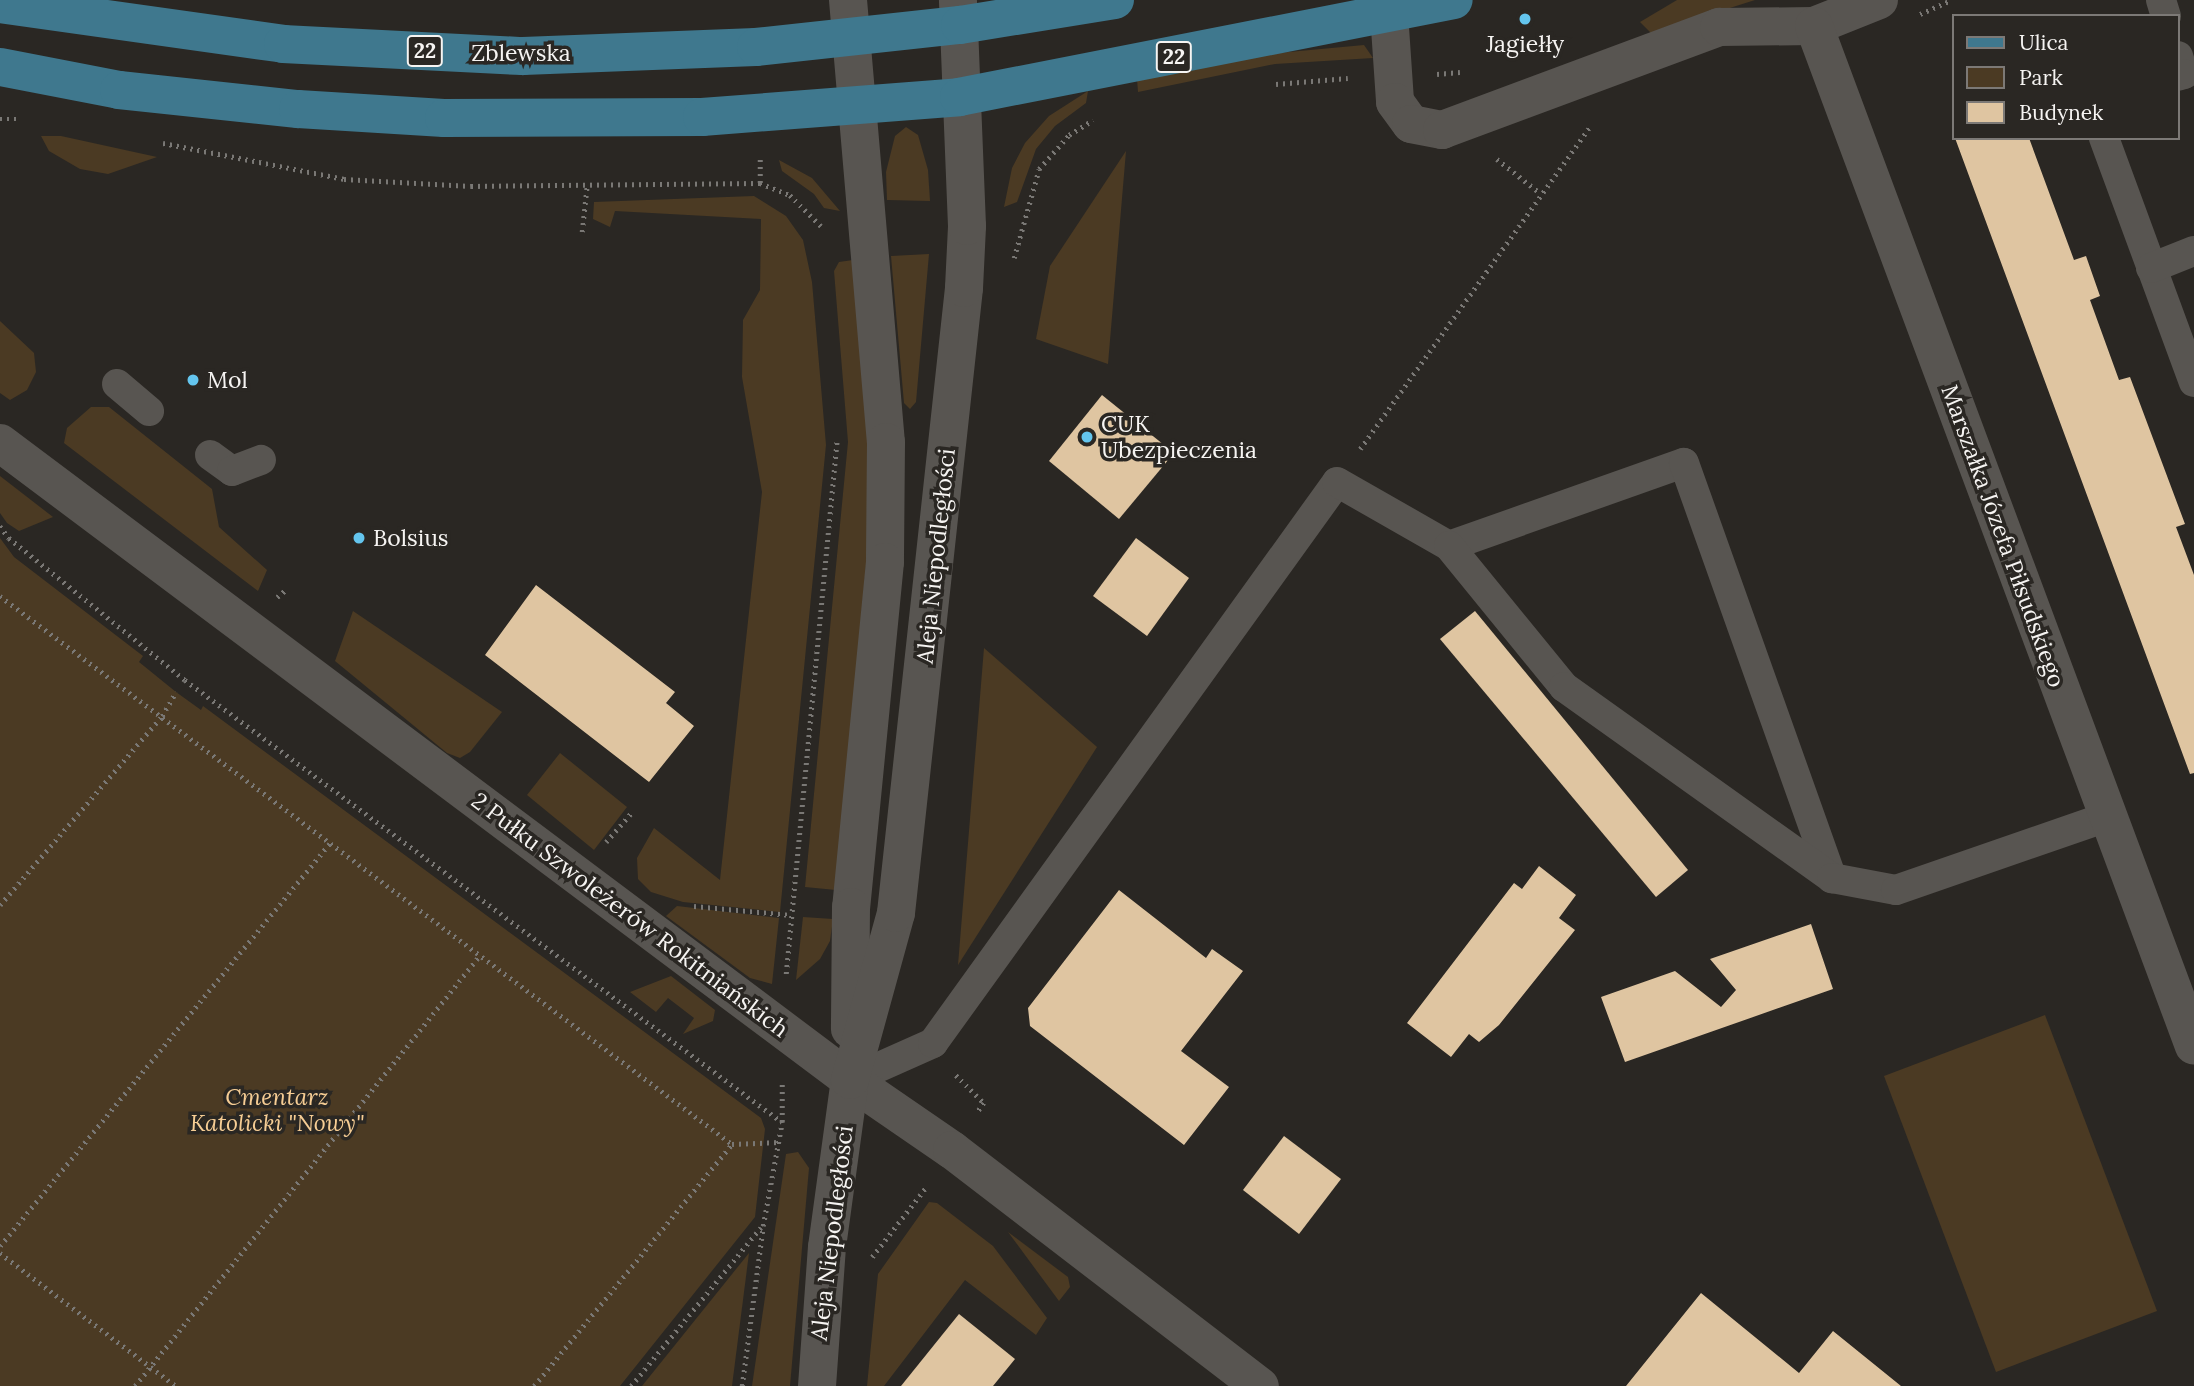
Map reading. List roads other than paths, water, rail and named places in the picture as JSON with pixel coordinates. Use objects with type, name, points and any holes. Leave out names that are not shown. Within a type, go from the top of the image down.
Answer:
[{"type":"main road","name":"22","points":[[959,13],[1115,0]]},
{"type":"main road","name":"22","points":[[0,67],[119,90],[298,109],[444,118],[702,117],[858,107],[959,97],[1454,0]]},
{"type":"main road","name":"Zblewska","points":[[0,4],[97,10],[283,44],[523,56],[756,47],[850,19],[959,13]]},
{"type":"street","points":[[1389,13],[1395,102],[1411,124],[1442,130],[1719,27],[1814,26],[1879,0]]},
{"type":"street","name":"Aleja Niepodległości","points":[[850,1080],[896,913],[949,440],[967,226],[959,97],[959,13]]},
{"type":"street","name":"Aleja Niepodległości","points":[[817,1386],[827,1247],[850,1080],[851,907],[885,562],[887,442],[850,19]]},
{"type":"street","name":"Marszałka Józefa Piłsudskiego","points":[[1814,26],[2194,1046]]},
{"type":"street","name":"2 Pułku Szwoleżerów Rokitniańskich","points":[[0,443],[850,1080],[952,1150],[1260,1386]]},
{"type":"lane","points":[[2105,140],[2194,382]]},
{"type":"lane","points":[[2151,268],[2194,251]]},
{"type":"lane","points":[[117,384],[149,411]]},
{"type":"lane","points":[[210,455],[232,471],[261,460]]},
{"type":"lane","points":[[1449,546],[1684,463],[1832,878]]},
{"type":"lane","points":[[850,1080],[933,1043],[1337,482],[1449,546],[1564,687],[1832,878],[1896,890],[2107,817]]},
{"type":"place","name":"Jagiełły","points":[[1525,19]]},
{"type":"place","name":"Mol","points":[[193,380]]},
{"type":"place","name":"CUK Ubezpieczenia","points":[[1087,437]]},
{"type":"place","name":"Bolsius","points":[[359,538]]},
{"type":"park label","name":"Cmentarz Katolicki \"Nowy\"","points":[[277,1110]]}]
